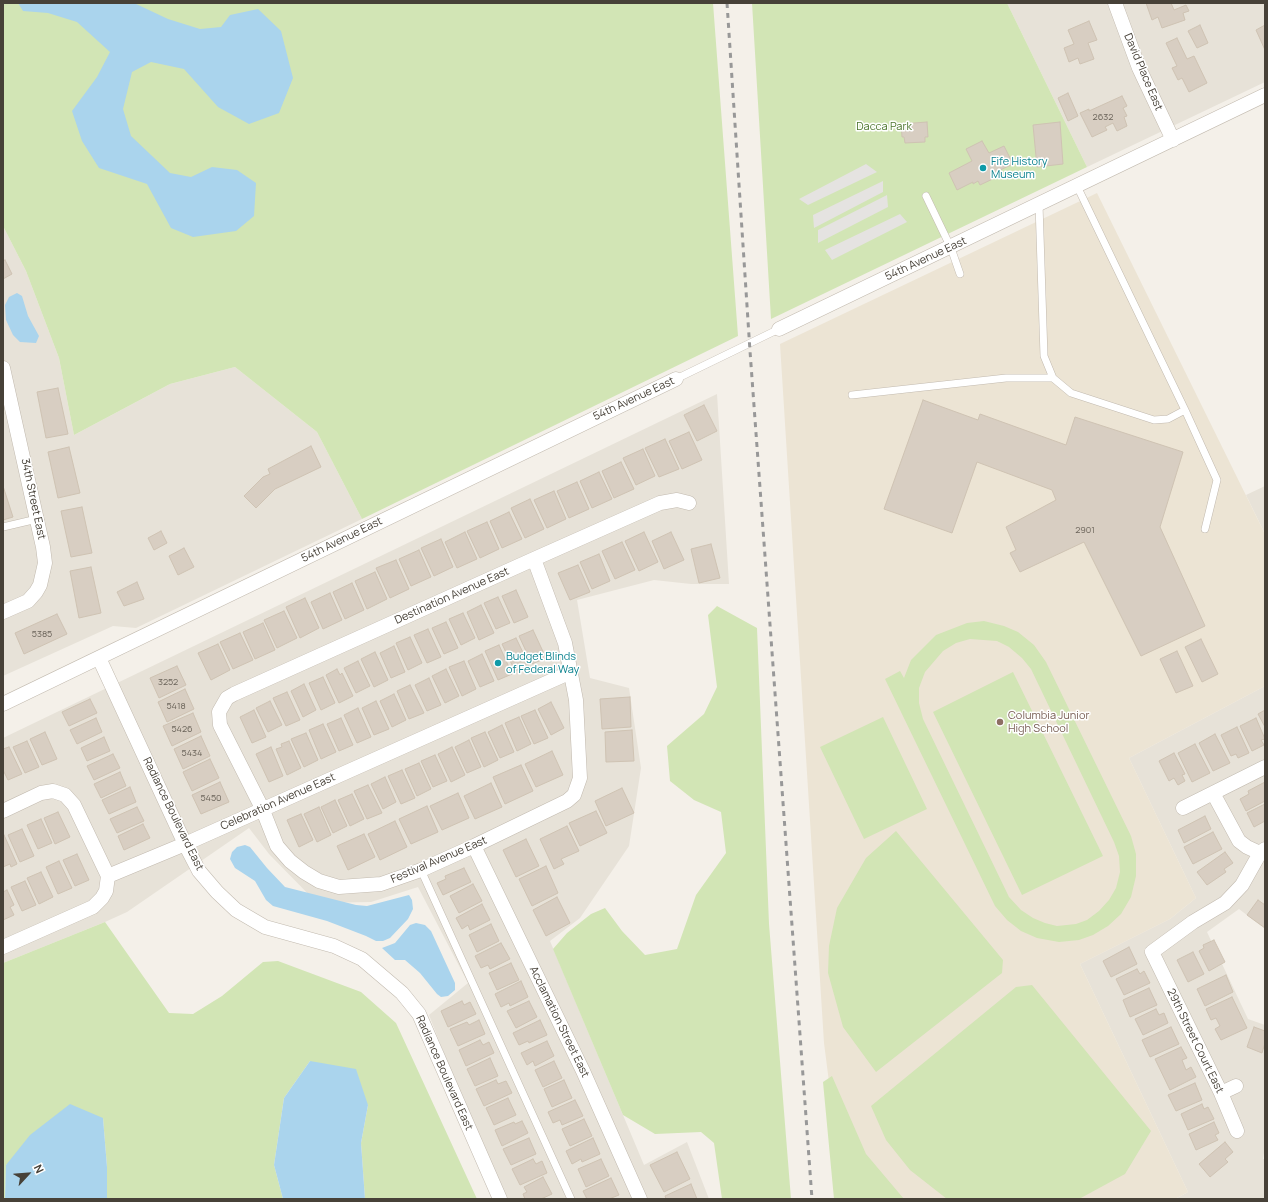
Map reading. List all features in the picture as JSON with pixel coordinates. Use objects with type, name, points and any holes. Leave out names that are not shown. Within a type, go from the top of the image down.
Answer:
[{"type":"street","name":"David Place East","points":[[1115,3],[1139,68],[1173,140]]},
{"type":"street","name":"54th Avenue East","points":[[780,329],[951,248],[1265,95]]},
{"type":"street","name":"34th Street East","points":[[3,368],[37,519],[45,563],[40,584],[28,601],[3,612]]},
{"type":"street","name":"54th Avenue East","points":[[4,702],[99,658],[676,379]]},
{"type":"street","name":"Destination Avenue East","points":[[221,707],[227,698],[234,694],[660,503],[677,500],[689,503]]},
{"type":"street","points":[[534,559],[565,643],[570,672]]},
{"type":"street","name":"Radiance Boulevard East","points":[[99,658],[199,871],[217,892],[236,910],[265,927],[334,946],[362,959],[402,993],[419,1014],[500,1199]]},
{"type":"street","name":"Festival Avenue East","points":[[221,707],[219,712],[220,725],[262,808],[277,846],[290,860],[319,881],[339,887],[381,884],[421,870],[474,846],[567,801],[574,795],[580,778],[576,700],[570,672]]},
{"type":"street","name":"Celebration Avenue East","points":[[108,876],[185,844],[262,808],[570,672]]},
{"type":"street","points":[[1183,808],[1265,767]]},
{"type":"street","points":[[3,811],[41,793],[53,791],[70,799],[108,876],[106,891],[102,898],[93,907],[3,947]]},
{"type":"street","points":[[1213,793],[1239,841],[1247,848],[1263,851]]},
{"type":"street","name":"Acclamation Street East","points":[[474,846],[583,1071],[640,1199]]},
{"type":"street","name":"29th Street Court East","points":[[1237,1131],[1221,1093],[1152,952],[1193,922],[1225,903],[1248,877],[1263,851]]},
{"type":"street","points":[[1221,1093],[1236,1086]]},
{"type":"lane","points":[[1077,186],[1185,410],[1217,480],[1205,529]]},
{"type":"lane","points":[[926,196],[951,248],[960,274]]},
{"type":"lane","points":[[1039,204],[1044,356],[1053,378],[1071,393],[1154,420],[1168,419],[1185,410]]},
{"type":"lane","name":"54th Avenue East","points":[[676,379],[780,329]]},
{"type":"lane","points":[[852,394],[1006,378],[1053,378]]},
{"type":"lane","points":[[3,527],[37,519]]},
{"type":"lane","points":[[421,870],[571,1199]]},
{"type":"shaded area","points":[[1007,3],[1265,3],[1265,82],[1087,167]]},
{"type":"shaded area","points":[[866,164],[877,172],[808,205],[799,199]]},
{"type":"shaded area","points":[[883,181],[883,192],[814,228],[813,215]]},
{"type":"shaded area","name":"Columbia Junior High School","points":[[1097,193],[1265,534],[1265,686],[1129,758],[1196,898],[1170,919],[1080,964],[1188,1192],[1175,1199],[844,1199],[824,1043],[780,344]]},
{"type":"shaded area","points":[[887,195],[888,207],[818,243],[818,230]]},
{"type":"shaded area","points":[[900,214],[907,222],[832,260],[825,250]]},
{"type":"shaded area","points":[[3,226],[26,271],[59,358],[74,435],[170,384],[235,367],[317,432],[362,519],[136,628],[113,626],[3,676]]},
{"type":"shaded area","points":[[717,394],[729,584],[691,584],[654,580],[577,600],[590,678],[629,688],[641,768],[629,846],[580,918],[550,941],[644,1165],[687,1142],[709,1199],[501,1199],[429,1015],[468,983],[418,887],[371,902],[317,903],[269,854],[249,828],[127,912],[3,963],[3,738]]},
{"type":"shaded area","points":[[1265,486],[1265,534],[1246,495]]},
{"type":"shaded area","points":[[1265,686],[1265,929],[1239,909],[1207,932],[1248,1019],[1265,1025],[1265,1147],[1263,1159],[1265,1159],[1265,1199],[1175,1199],[1188,1192],[1080,964],[1170,919],[1196,898],[1129,758]]},
{"type":"green space","points":[[3,3],[713,3],[738,336],[362,519],[317,432],[235,367],[170,384],[74,435],[59,358],[26,271],[3,226]]},
{"type":"green space","name":"Dacca Park","points":[[752,3],[1007,3],[1087,167],[771,319]]},
{"type":"green space","points":[[717,606],[757,628],[769,924],[791,1199],[722,1199],[714,1143],[701,1132],[655,1134],[623,1115],[553,949],[567,933],[591,914],[605,908],[622,931],[645,955],[677,949],[696,895],[726,853],[721,812],[694,800],[670,781],[667,746],[704,714],[717,687],[708,615]]},
{"type":"green space","points":[[984,621],[1004,626],[1018,632],[1034,645],[1046,662],[1131,836],[1136,854],[1136,876],[1131,897],[1121,914],[1108,926],[1093,935],[1079,940],[1059,942],[1037,938],[1021,931],[1007,920],[995,906],[885,679],[900,671],[904,678],[911,660],[936,635],[967,623]],"holes":[[[970,639],[997,641],[1009,647],[1022,658],[1031,669],[1114,842],[1119,856],[1120,872],[1116,888],[1109,900],[1099,911],[1087,920],[1076,924],[1057,926],[1045,923],[1033,918],[1021,910],[1009,897],[923,719],[919,703],[919,688],[925,672],[943,651],[956,643]]]},
{"type":"green space","points":[[1013,672],[1103,856],[1022,895],[933,712]]},
{"type":"green space","points":[[883,717],[927,809],[864,839],[820,747]]},
{"type":"green space","points":[[896,831],[1003,960],[1002,973],[876,1072],[843,1027],[828,973],[829,946],[837,908],[866,858]]},
{"type":"green space","points":[[105,922],[169,1013],[193,1014],[222,996],[263,962],[278,961],[361,992],[396,1023],[477,1199],[365,1199],[361,1143],[368,1105],[310,1061],[284,1098],[274,1165],[283,1199],[107,1199],[107,1167],[103,1118],[6,1165],[5,1199],[3,1199],[3,963]]},
{"type":"green space","points":[[1032,985],[1151,1131],[1125,1174],[1079,1199],[947,1199],[910,1170],[886,1140],[871,1106],[1016,987]]},
{"type":"green space","points":[[832,1076],[866,1154],[904,1199],[834,1199],[823,1082]]},
{"type":"water","points":[[18,3],[134,3],[168,19],[200,29],[221,27],[230,15],[258,9],[281,31],[293,78],[279,113],[249,124],[218,107],[184,69],[151,62],[132,72],[123,109],[131,136],[170,173],[191,177],[212,167],[237,170],[256,183],[254,216],[236,231],[193,237],[171,228],[147,184],[99,168],[82,141],[72,111],[97,77],[110,52],[77,22],[48,13],[23,11]]},
{"type":"water","points":[[17,293],[22,296],[28,316],[39,336],[36,343],[20,342],[13,335],[6,320],[5,305],[9,297]]},
{"type":"water","points":[[245,845],[250,847],[285,887],[356,905],[367,906],[409,895],[412,900],[413,909],[408,919],[390,938],[383,941],[376,941],[327,921],[273,906],[266,900],[255,881],[235,868],[230,859],[232,852],[237,847]]},
{"type":"water","points":[[416,923],[425,925],[431,931],[455,983],[455,990],[448,996],[441,997],[420,973],[405,960],[395,960],[382,948],[395,943],[410,925]]},
{"type":"water","points":[[310,1061],[356,1069],[368,1105],[361,1143],[365,1199],[283,1199],[274,1165],[284,1098]]},
{"type":"water","points":[[70,1104],[103,1118],[107,1167],[107,1199],[5,1199],[6,1165],[30,1135]]},
{"type":"building","points":[[1146,3],[1171,3],[1174,10],[1186,5],[1189,11],[1183,13],[1185,20],[1162,28],[1158,17],[1152,20]]},
{"type":"building","points":[[1089,21],[1097,40],[1088,43],[1094,59],[1080,64],[1078,58],[1069,62],[1064,48],[1074,44],[1068,30]]},
{"type":"building","points":[[1200,25],[1208,43],[1197,48],[1188,31]]},
{"type":"building","points":[[1265,25],[1265,50],[1256,30]]},
{"type":"building","points":[[1177,38],[1187,59],[1194,56],[1207,83],[1189,92],[1182,78],[1178,80],[1172,68],[1177,66],[1166,43]]},
{"type":"building","points":[[1068,93],[1078,116],[1068,121],[1058,98]]},
{"type":"building","points":[[1122,96],[1127,106],[1123,108],[1127,116],[1124,117],[1127,126],[1117,131],[1113,123],[1105,127],[1107,130],[1092,137],[1080,113],[1089,109],[1089,111]]},
{"type":"building","points":[[927,122],[928,137],[925,137],[925,142],[905,143],[904,137],[902,137],[901,124]]},
{"type":"building","points":[[1060,122],[1063,164],[1037,167],[1033,125]]},
{"type":"building","name":"Fife History Museum","points":[[982,141],[989,153],[1004,146],[1013,164],[998,171],[999,176],[980,185],[978,181],[973,184],[973,182],[957,190],[949,173],[972,161],[966,149]]},
{"type":"building","points":[[5,260],[12,274],[3,279],[3,261]]},
{"type":"building","points":[[58,388],[68,434],[46,438],[37,392]]},
{"type":"building","points":[[923,400],[978,420],[980,414],[1066,445],[1075,417],[1183,452],[1160,527],[1205,626],[1141,656],[1084,542],[1020,572],[1010,553],[1016,550],[1006,527],[1056,500],[1052,490],[977,462],[952,533],[884,509]]},
{"type":"building","points":[[704,405],[717,431],[697,441],[684,415]]},
{"type":"building","points":[[689,432],[702,460],[682,469],[669,441]]},
{"type":"building","points":[[665,439],[679,469],[659,477],[645,448]]},
{"type":"building","points":[[311,446],[321,467],[275,489],[256,508],[244,496],[263,477],[270,474],[268,469]]},
{"type":"building","points":[[69,447],[80,493],[58,498],[48,452]]},
{"type":"building","points":[[643,449],[655,476],[636,485],[623,458]]},
{"type":"building","points":[[621,462],[634,489],[614,498],[602,471]]},
{"type":"building","points":[[599,472],[612,499],[592,508],[580,481]]},
{"type":"building","points":[[577,482],[589,509],[569,518],[557,491]]},
{"type":"building","points":[[3,486],[13,517],[3,520]]},
{"type":"building","points":[[554,491],[566,519],[547,528],[534,500]]},
{"type":"building","points":[[530,499],[544,529],[525,538],[511,508]]},
{"type":"building","points":[[82,507],[92,553],[71,557],[61,511]]},
{"type":"building","points":[[509,512],[522,539],[502,548],[490,521]]},
{"type":"building","points":[[487,522],[499,549],[480,558],[467,531]]},
{"type":"building","points":[[161,531],[167,543],[154,550],[148,538]]},
{"type":"building","points":[[465,532],[477,559],[457,568],[445,542]]},
{"type":"building","points":[[644,532],[658,562],[639,571],[625,541]]},
{"type":"building","points":[[671,532],[684,560],[664,569],[652,541]]},
{"type":"building","points":[[441,539],[453,567],[434,576],[421,548]]},
{"type":"building","points":[[622,542],[635,570],[615,579],[602,551]]},
{"type":"building","points":[[711,544],[720,578],[699,583],[691,549]]},
{"type":"building","points":[[184,548],[194,567],[178,575],[169,556]]},
{"type":"building","points":[[419,550],[431,577],[411,586],[399,559]]},
{"type":"building","points":[[599,554],[610,581],[592,589],[580,562]]},
{"type":"building","points":[[396,560],[409,589],[390,598],[376,568]]},
{"type":"building","points":[[578,565],[590,592],[570,600],[558,573]]},
{"type":"building","points":[[91,567],[101,613],[79,618],[70,571]]},
{"type":"building","points":[[375,572],[387,599],[367,609],[355,581]]},
{"type":"building","points":[[137,582],[144,599],[124,606],[117,592]]},
{"type":"building","points":[[352,583],[364,610],[345,619],[333,592]]},
{"type":"building","points":[[516,590],[528,617],[514,623],[502,596]]},
{"type":"building","points":[[330,593],[342,620],[323,629],[311,602]]},
{"type":"building","points":[[498,597],[510,623],[496,629],[484,603]]},
{"type":"building","points":[[305,598],[319,628],[300,638],[286,607]]},
{"type":"building","points":[[481,605],[494,633],[479,640],[467,612]]},
{"type":"building","points":[[284,611],[297,638],[277,648],[264,620]]},
{"type":"building","points":[[463,613],[475,638],[461,645],[449,619]]},
{"type":"building","points":[[57,614],[67,634],[24,654],[15,633]]},
{"type":"building","points":[[446,622],[458,648],[444,654],[432,628]]},
{"type":"building","points":[[263,623],[275,650],[255,659],[243,632]]},
{"type":"building","points":[[428,629],[441,657],[427,663],[414,635]]},
{"type":"building","points":[[533,630],[546,658],[532,664],[519,636]]},
{"type":"building","points":[[240,633],[253,660],[233,669],[220,642]]},
{"type":"building","points":[[410,637],[422,663],[408,670],[396,643]]},
{"type":"building","points":[[516,638],[529,665],[515,671],[502,644]]},
{"type":"building","points":[[1201,639],[1218,674],[1202,682],[1185,647]]},
{"type":"building","points":[[218,644],[230,670],[211,680],[198,653]]},
{"type":"building","name":"Budget Blinds of Federal Way","points":[[499,645],[512,674],[498,680],[485,651]]},
{"type":"building","points":[[394,646],[405,672],[391,678],[380,653]]},
{"type":"building","points":[[1177,651],[1193,686],[1176,693],[1160,659]]},
{"type":"building","points":[[375,652],[388,680],[374,687],[361,659]]},
{"type":"building","points":[[482,654],[494,681],[480,687],[468,661]]},
{"type":"building","points":[[358,661],[370,686],[356,693],[344,668]]},
{"type":"building","points":[[464,661],[476,689],[462,696],[449,667]]},
{"type":"building","points":[[177,666],[186,685],[159,698],[150,678]]},
{"type":"building","points":[[337,669],[340,675],[342,673],[353,696],[339,703],[326,675]]},
{"type":"building","points":[[446,669],[459,696],[445,703],[432,676]]},
{"type":"building","points":[[323,677],[335,703],[321,710],[309,683]]},
{"type":"building","points":[[429,678],[441,705],[427,711],[415,685]]},
{"type":"building","points":[[304,684],[316,710],[303,717],[291,691]]},
{"type":"building","points":[[410,685],[424,713],[409,719],[397,691]]},
{"type":"building","points":[[185,689],[194,709],[167,722],[158,702]]},
{"type":"building","points":[[287,692],[300,720],[286,726],[273,698]]},
{"type":"building","points":[[394,694],[406,720],[392,727],[380,701]]},
{"type":"building","points":[[630,697],[631,727],[602,729],[600,699]]},
{"type":"building","points":[[90,699],[97,713],[69,726],[62,712]]},
{"type":"building","points":[[270,701],[282,725],[268,732],[256,708]]},
{"type":"building","points":[[376,701],[389,729],[374,735],[362,708]]},
{"type":"building","points":[[551,702],[564,728],[551,735],[538,709]]},
{"type":"building","points":[[358,708],[371,737],[357,743],[344,715]]},
{"type":"building","points":[[254,710],[266,737],[252,743],[240,717]]},
{"type":"building","points":[[535,710],[548,738],[534,744],[521,716]]},
{"type":"building","points":[[1265,710],[1265,727],[1258,714]]},
{"type":"building","points":[[193,713],[201,732],[172,746],[163,726]]},
{"type":"building","points":[[519,717],[531,744],[517,751],[505,723]]},
{"type":"building","points":[[96,718],[102,732],[77,744],[70,730]]},
{"type":"building","points":[[341,718],[353,745],[339,751],[327,724]]},
{"type":"building","points":[[1256,718],[1265,739],[1261,740],[1264,745],[1252,751],[1240,726]]},
{"type":"building","points":[[323,724],[336,752],[321,759],[309,730]]},
{"type":"building","points":[[502,725],[514,752],[500,758],[488,732]]},
{"type":"building","points":[[1237,727],[1249,753],[1238,758],[1236,754],[1231,756],[1221,735]]},
{"type":"building","points":[[632,730],[634,761],[606,762],[605,732]]},
{"type":"building","points":[[45,732],[57,759],[42,765],[30,739]]},
{"type":"building","points":[[485,732],[498,760],[484,767],[471,738]]},
{"type":"building","points":[[306,733],[318,760],[304,767],[291,739]]},
{"type":"building","points":[[1215,734],[1230,763],[1213,771],[1199,743]]},
{"type":"building","points":[[201,736],[210,756],[183,769],[174,749]]},
{"type":"building","points":[[104,737],[110,751],[87,761],[81,748]]},
{"type":"building","points":[[469,740],[481,767],[467,773],[455,747]]},
{"type":"building","points":[[27,741],[39,767],[25,773],[13,747]]},
{"type":"building","points":[[289,741],[301,768],[287,775],[276,749],[282,747],[281,744]]},
{"type":"building","points":[[1195,744],[1210,773],[1192,782],[1178,753]]},
{"type":"building","points":[[9,747],[22,774],[8,780],[3,770],[3,749]]},
{"type":"building","points":[[271,747],[283,776],[269,782],[256,754]]},
{"type":"building","points":[[452,747],[465,775],[451,782],[438,754]]},
{"type":"building","points":[[552,751],[563,775],[536,787],[525,764]]},
{"type":"building","points":[[1174,753],[1185,774],[1182,775],[1185,781],[1178,785],[1174,778],[1169,781],[1159,761]]},
{"type":"building","points":[[113,754],[120,768],[94,780],[87,766]]},
{"type":"building","points":[[435,755],[447,781],[433,787],[421,761]]},
{"type":"building","points":[[210,759],[219,778],[192,791],[183,772]]},
{"type":"building","points":[[419,763],[431,789],[417,796],[405,769]]},
{"type":"building","points":[[521,765],[533,791],[505,804],[493,777]]},
{"type":"building","points":[[402,770],[415,798],[401,804],[388,776]]},
{"type":"building","points":[[120,772],[126,786],[101,798],[94,784]]},
{"type":"building","points":[[385,777],[396,802],[383,809],[371,784]]},
{"type":"building","points":[[220,782],[229,802],[201,814],[192,795]]},
{"type":"building","points":[[1265,782],[1265,801],[1246,811],[1240,799],[1249,794],[1248,791]]},
{"type":"building","points":[[491,783],[502,807],[475,819],[464,796]]},
{"type":"building","points":[[368,785],[382,813],[367,819],[354,791]]},
{"type":"building","points":[[130,787],[136,802],[109,814],[102,800]]},
{"type":"building","points":[[622,788],[634,813],[606,826],[595,801]]},
{"type":"building","points":[[458,793],[469,818],[442,830],[430,806]]},
{"type":"building","points":[[352,794],[364,819],[350,826],[338,800]]},
{"type":"building","points":[[335,800],[347,826],[333,833],[321,807]]},
{"type":"building","points":[[1265,804],[1265,821],[1254,827],[1247,813]]},
{"type":"building","points":[[427,806],[438,832],[411,844],[399,819]]},
{"type":"building","points":[[137,807],[144,821],[117,833],[110,819]]},
{"type":"building","points":[[319,807],[331,835],[317,842],[304,814]]},
{"type":"building","points":[[596,811],[607,833],[580,846],[569,823]]},
{"type":"building","points":[[58,812],[70,837],[55,844],[44,818]]},
{"type":"building","points":[[301,814],[313,840],[299,847],[287,820]]},
{"type":"building","points":[[1205,816],[1211,829],[1184,843],[1178,830]]},
{"type":"building","points":[[41,819],[52,843],[38,849],[27,825]]},
{"type":"building","points":[[395,821],[407,847],[380,860],[368,834]]},
{"type":"building","points":[[143,824],[150,838],[124,850],[118,836]]},
{"type":"building","points":[[567,826],[579,851],[561,859],[564,864],[554,869],[540,839]]},
{"type":"building","points":[[22,829],[34,856],[20,862],[8,835]]},
{"type":"building","points":[[1213,832],[1222,849],[1193,864],[1184,847]]},
{"type":"building","points":[[364,834],[375,857],[348,870],[337,846]]},
{"type":"building","points":[[4,835],[17,864],[11,867],[10,864],[3,867]]},
{"type":"building","points":[[526,839],[539,866],[516,877],[503,850]]},
{"type":"building","points":[[1225,852],[1233,863],[1224,869],[1226,872],[1207,885],[1197,872]]},
{"type":"building","points":[[77,854],[89,880],[75,886],[63,860]]},
{"type":"building","points":[[59,861],[72,888],[58,894],[46,867]]},
{"type":"building","points":[[546,866],[558,893],[532,906],[519,879]]},
{"type":"building","points":[[464,868],[471,882],[443,895],[437,883],[446,879],[445,876]]},
{"type":"building","points":[[41,872],[53,897],[39,904],[27,878]]},
{"type":"building","points":[[25,881],[36,905],[22,911],[11,887]]},
{"type":"building","points":[[473,884],[482,901],[459,913],[450,896]]},
{"type":"building","points":[[7,890],[14,905],[10,907],[14,915],[3,920],[3,892]]},
{"type":"building","points":[[557,897],[570,923],[546,936],[533,910]]},
{"type":"building","points":[[1258,900],[1265,905],[1265,928],[1247,915]]},
{"type":"building","points":[[482,904],[490,920],[470,930],[468,925],[462,929],[456,918]]},
{"type":"building","points":[[491,924],[499,941],[477,952],[469,935]]},
{"type":"building","points":[[1214,940],[1225,962],[1209,971],[1199,951],[1204,948],[1203,945]]},
{"type":"building","points":[[501,943],[510,959],[490,969],[488,965],[481,968],[475,956]]},
{"type":"building","points":[[1129,947],[1137,964],[1111,977],[1103,961]]},
{"type":"building","points":[[1193,952],[1204,974],[1188,982],[1177,960]]},
{"type":"building","points":[[511,963],[519,980],[497,990],[489,973]]},
{"type":"building","points":[[1137,969],[1140,974],[1144,971],[1150,983],[1124,995],[1116,979]]},
{"type":"building","points":[[1226,975],[1233,992],[1205,1006],[1197,989]]},
{"type":"building","points":[[521,981],[528,997],[510,1006],[509,1003],[501,1007],[495,994]]},
{"type":"building","points":[[1149,988],[1157,1005],[1130,1017],[1123,1000]]},
{"type":"building","points":[[1232,997],[1247,1028],[1221,1040],[1215,1029],[1220,1026],[1216,1018],[1211,1020],[1206,1009]]},
{"type":"building","points":[[462,1001],[464,1005],[470,1002],[476,1014],[448,1027],[441,1011]]},
{"type":"building","points":[[529,1001],[537,1017],[516,1028],[507,1011]]},
{"type":"building","points":[[1156,1009],[1159,1015],[1164,1013],[1168,1023],[1143,1035],[1135,1019]]},
{"type":"building","points":[[479,1020],[485,1034],[458,1046],[450,1029],[467,1022],[469,1025]]},
{"type":"building","points":[[540,1020],[547,1035],[529,1043],[528,1041],[519,1045],[513,1033]]},
{"type":"building","points":[[1171,1027],[1179,1044],[1150,1057],[1142,1040]]},
{"type":"building","points":[[1254,1027],[1265,1031],[1265,1043],[1262,1053],[1247,1047]]},
{"type":"building","points":[[480,1040],[483,1045],[489,1042],[494,1053],[466,1066],[459,1050]]},
{"type":"building","points":[[547,1041],[554,1056],[535,1066],[533,1061],[527,1065],[521,1053]]},
{"type":"building","points":[[1181,1047],[1187,1058],[1182,1060],[1186,1070],[1191,1067],[1196,1077],[1170,1090],[1155,1059]]},
{"type":"building","points":[[490,1058],[498,1076],[475,1086],[467,1069]]},
{"type":"building","points":[[554,1061],[562,1078],[543,1087],[535,1070]]},
{"type":"building","points":[[496,1080],[498,1084],[506,1081],[512,1093],[484,1106],[476,1089]]},
{"type":"building","points":[[564,1080],[572,1098],[552,1107],[544,1089]]},
{"type":"building","points":[[1195,1083],[1202,1100],[1176,1111],[1168,1095]]},
{"type":"building","points":[[508,1098],[516,1115],[494,1125],[486,1108]]},
{"type":"building","points":[[575,1100],[583,1116],[562,1125],[560,1120],[553,1123],[548,1112]]},
{"type":"building","points":[[1202,1104],[1204,1109],[1208,1107],[1214,1119],[1188,1130],[1181,1114]]},
{"type":"building","points":[[584,1119],[592,1136],[570,1146],[562,1129]]},
{"type":"building","points":[[522,1121],[528,1133],[502,1146],[495,1130],[514,1122],[515,1124]]},
{"type":"building","points":[[1214,1122],[1219,1133],[1215,1135],[1218,1140],[1196,1150],[1189,1134]]},
{"type":"building","points":[[529,1138],[536,1154],[511,1165],[503,1149]]},
{"type":"building","points":[[593,1138],[600,1154],[582,1162],[581,1159],[572,1164],[566,1151]]},
{"type":"building","points":[[1225,1142],[1233,1152],[1225,1159],[1228,1162],[1210,1177],[1199,1164]]},
{"type":"building","points":[[677,1152],[690,1179],[664,1192],[650,1165]]},
{"type":"building","points":[[533,1159],[536,1164],[542,1161],[547,1173],[520,1185],[512,1169]]},
{"type":"building","points":[[601,1159],[609,1176],[586,1187],[578,1169]]},
{"type":"building","points":[[543,1177],[552,1194],[541,1199],[525,1199],[523,1194],[527,1192],[524,1187]]},
{"type":"building","points":[[611,1178],[619,1195],[609,1199],[587,1199],[583,1191]]},
{"type":"building","points":[[691,1184],[697,1199],[666,1199],[665,1196]]},
{"type":"railway","points":[[727,3],[750,351],[812,1199]]},
{"type":"place","name":"Fife History Museum","points":[[983,168]]},
{"type":"place","name":"Budget Blinds of Federal Way","points":[[498,663]]},
{"type":"place","name":"Columbia Junior High School","points":[[1000,722]]}]
